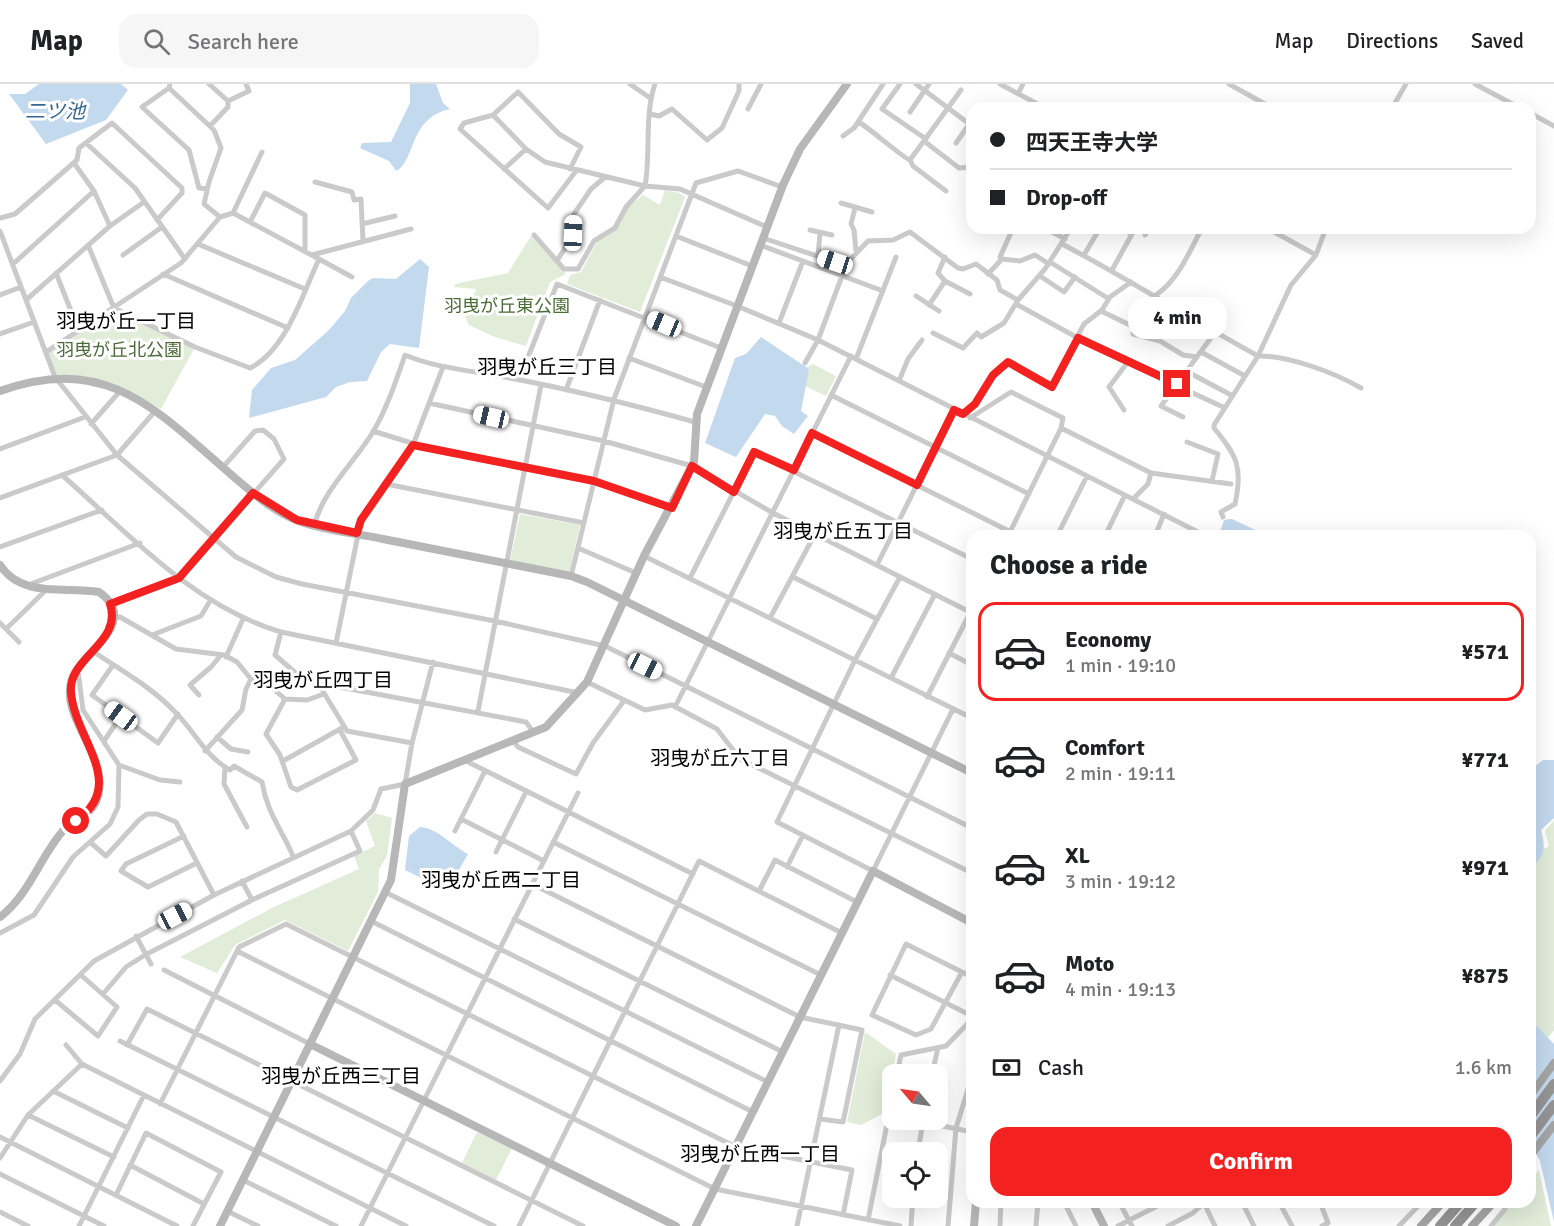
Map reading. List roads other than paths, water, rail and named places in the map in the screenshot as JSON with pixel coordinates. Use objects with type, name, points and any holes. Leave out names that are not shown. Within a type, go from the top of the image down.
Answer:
[{"type":"highway","points":[[1536,1109],[1554,1084]]},
{"type":"highway","points":[[1536,1129],[1554,1105]]},
{"type":"highway","points":[[1440,1226],[1456,1208]]},
{"type":"highway","points":[[1455,1226],[1471,1208]]},
{"type":"main road","points":[[1536,1088],[1554,1063]]},
{"type":"main road","points":[[1536,1148],[1554,1125]]},
{"type":"main road","points":[[1421,1226],[1438,1208]]},
{"type":"main road","points":[[1472,1226],[1488,1208]]},
{"type":"street","points":[[209,84],[228,101],[228,107],[210,126]]},
{"type":"street","points":[[228,101],[249,91],[246,84]]},
{"type":"street","points":[[630,84],[650,98]]},
{"type":"street","points":[[534,235],[564,269],[578,269],[594,241],[615,228],[626,207],[645,186],[649,168],[650,98],[655,84]]},
{"type":"street","points":[[650,114],[659,116],[672,109],[707,140],[722,128],[739,91],[739,84]]},
{"type":"street","points":[[748,109],[761,84]]},
{"type":"street","points":[[0,1081],[20,1054],[35,1019],[94,961],[136,936],[242,881],[351,831],[373,810],[381,789],[405,784],[466,761],[552,724],[579,693],[587,682],[644,556],[672,508],[692,466],[695,422],[706,387],[782,188],[800,149],[847,84]]},
{"type":"street","points":[[843,136],[859,122],[884,84]]},
{"type":"street","points":[[900,84],[882,109],[959,168],[966,167]]},
{"type":"street","points":[[916,84],[966,119]]},
{"type":"street","points":[[910,112],[929,84]]},
{"type":"street","points":[[1000,84],[1034,102]]},
{"type":"street","points":[[1018,94],[1023,84]]},
{"type":"street","points":[[1229,84],[1258,102]]},
{"type":"street","points":[[1396,102],[1406,84]]},
{"type":"street","points":[[1475,84],[1509,102]]},
{"type":"street","points":[[207,189],[199,188],[189,150],[142,107],[170,86],[210,126],[221,148],[204,204],[220,217]]},
{"type":"street","points":[[910,160],[961,90]]},
{"type":"street","points":[[570,169],[581,147],[559,134],[518,92],[494,115],[464,123],[460,129],[548,208],[576,171]]},
{"type":"street","points":[[494,115],[526,149],[545,162],[604,178],[645,186],[680,189],[767,226]]},
{"type":"street","points":[[1536,116],[1554,126]]},
{"type":"street","points":[[859,122],[888,141],[906,160],[910,160],[913,166],[946,191]]},
{"type":"street","points":[[0,218],[15,214],[74,163],[79,148],[112,123],[182,188],[182,193],[157,220]]},
{"type":"street","points":[[956,143],[966,130]]},
{"type":"street","points":[[86,143],[135,188],[185,259]]},
{"type":"street","points":[[504,169],[526,149]]},
{"type":"street","points":[[234,213],[262,152]]},
{"type":"street","points":[[74,163],[94,191],[110,226]]},
{"type":"street","points":[[571,576],[614,399],[696,183],[738,171],[782,188]]},
{"type":"street","points":[[557,261],[573,233],[574,214],[591,189],[604,178]]},
{"type":"street","points":[[315,182],[352,192],[354,200],[361,199],[363,242]]},
{"type":"street","points":[[13,264],[94,191]]},
{"type":"street","points":[[250,222],[266,194],[305,215],[305,251]]},
{"type":"street","points":[[26,300],[110,226],[144,202]]},
{"type":"street","points":[[841,203],[872,213]]},
{"type":"street","points":[[855,208],[851,224],[854,230],[856,251]]},
{"type":"street","points":[[46,352],[185,259],[220,217],[234,213],[352,277]]},
{"type":"street","points":[[362,224],[395,216]]},
{"type":"street","points":[[123,255],[162,227]]},
{"type":"street","points":[[312,255],[411,229]]},
{"type":"street","points":[[810,230],[832,235]]},
{"type":"street","points":[[0,231],[55,377],[117,455],[236,557],[276,577],[345,593],[495,621],[604,646],[966,825]]},
{"type":"street","points":[[762,241],[847,263],[868,241],[893,240],[910,232],[963,269],[976,264],[997,280],[1000,291],[1077,337],[1224,407]]},
{"type":"street","points":[[818,256],[820,233]]},
{"type":"street","points":[[1002,259],[1000,256],[1010,234]]},
{"type":"street","points":[[1053,234],[1084,255],[1258,356],[1270,356],[1323,369],[1361,388]]},
{"type":"street","points":[[933,333],[963,348],[977,333],[981,337],[1004,323],[1017,302],[1050,263],[1067,234]]},
{"type":"street","points":[[1084,255],[1096,234]]},
{"type":"street","points":[[1112,270],[1132,234]]},
{"type":"street","points":[[1156,295],[1164,290],[1177,273],[1199,234]]},
{"type":"street","points":[[1277,234],[1316,255]]},
{"type":"street","points":[[1222,517],[1221,512],[1235,504],[1240,479],[1232,448],[1214,428],[1231,395],[1258,356],[1292,285],[1316,255],[1324,234]]},
{"type":"street","points":[[676,236],[753,266]]},
{"type":"street","points":[[762,241],[803,261],[883,291]]},
{"type":"street","points":[[198,244],[305,289]]},
{"type":"street","points":[[88,245],[114,308],[195,347],[250,368],[263,359],[288,328],[319,259]]},
{"type":"street","points":[[1002,259],[1020,261],[1035,255],[1109,299]]},
{"type":"street","points":[[675,707],[831,395],[854,357],[896,257]]},
{"type":"street","points":[[945,257],[938,273],[945,281],[970,294]]},
{"type":"street","points":[[988,274],[1002,259]]},
{"type":"street","points":[[779,323],[803,261]]},
{"type":"street","points":[[56,273],[79,331]]},
{"type":"street","points":[[164,274],[288,328]]},
{"type":"street","points":[[805,363],[818,340],[842,276]]},
{"type":"street","points":[[1040,276],[1064,292],[1075,277]]},
{"type":"street","points":[[660,277],[779,323],[854,357],[954,410],[1194,530]]},
{"type":"street","points":[[929,304],[945,281]]},
{"type":"street","points":[[963,414],[975,404],[993,375],[1008,362],[1052,387],[1084,324],[1101,311],[1109,299],[1131,282]]},
{"type":"street","points":[[519,380],[557,284],[645,316],[721,348]]},
{"type":"street","points":[[0,295],[21,287]]},
{"type":"street","points":[[916,296],[939,311]]},
{"type":"street","points":[[566,390],[600,300]]},
{"type":"street","points":[[1101,311],[1134,327],[1134,334],[1160,341],[1183,355],[1199,354],[1245,376]]},
{"type":"street","points":[[0,334],[34,322]]},
{"type":"street","points":[[1183,417],[1161,406],[1213,336],[1218,334]]},
{"type":"street","points":[[899,381],[906,369],[908,359],[922,340]]},
{"type":"street","points":[[314,526],[318,510],[373,431],[392,393],[405,355],[443,367],[614,399],[695,422]]},
{"type":"street","points":[[629,358],[706,387]]},
{"type":"street","points":[[1124,410],[1109,387],[1128,363]]},
{"type":"street","points":[[336,643],[361,520],[413,445],[443,367]]},
{"type":"street","points":[[1186,371],[1231,395]]},
{"type":"street","points":[[0,391],[23,383],[55,377],[88,380],[121,390],[156,410],[253,493],[282,513],[314,526],[571,576],[708,641],[966,770]]},
{"type":"street","points":[[478,711],[542,385]]},
{"type":"street","points":[[91,424],[121,390]]},
{"type":"street","points":[[970,418],[1011,392],[1063,418],[1061,428],[1011,530]]},
{"type":"street","points":[[831,395],[1029,494]]},
{"type":"street","points":[[429,403],[604,441],[692,466],[773,513],[966,608]]},
{"type":"street","points":[[0,498],[117,455],[156,410]]},
{"type":"street","points":[[877,565],[954,410]]},
{"type":"street","points":[[0,448],[86,417]]},
{"type":"street","points":[[1061,428],[1151,473],[1231,484]]},
{"type":"street","points":[[110,604],[179,578],[284,459],[274,439],[263,430],[255,431],[223,467]]},
{"type":"street","points":[[373,431],[413,445],[594,481],[672,508]]},
{"type":"street","points":[[812,433],[1003,530]]},
{"type":"street","points":[[1187,442],[1218,454],[1212,481]]},
{"type":"street","points":[[690,578],[754,452],[966,556]]},
{"type":"street","points":[[1133,499],[1148,484],[1151,473]]},
{"type":"street","points":[[62,475],[179,578],[210,601],[243,618],[281,632],[579,693]]},
{"type":"street","points":[[1060,530],[1087,476]]},
{"type":"street","points":[[386,484],[584,523]]},
{"type":"street","points":[[1108,530],[1125,495]]},
{"type":"street","points":[[0,547],[102,510]]},
{"type":"street","points":[[1157,530],[1164,514]]},
{"type":"street","points":[[770,618],[815,534]]},
{"type":"street","points":[[28,585],[140,543]]},
{"type":"street","points":[[578,548],[636,573]]},
{"type":"street","points":[[644,556],[966,715]]},
{"type":"street","points":[[0,917],[17,901],[63,830],[89,812],[96,801],[98,765],[79,725],[70,689],[72,678],[109,632],[113,618],[110,604],[99,592],[46,590],[28,585],[2,572]]},
{"type":"street","points":[[793,577],[877,620]]},
{"type":"street","points":[[900,577],[855,660],[777,822],[966,919]]},
{"type":"street","points":[[6,629],[46,590]]},
{"type":"street","points":[[891,678],[935,594]]},
{"type":"street","points":[[152,635],[201,616],[210,601]]},
{"type":"street","points":[[113,618],[120,617],[186,652],[224,656],[237,662],[251,679],[268,684],[285,699],[307,700],[324,694]]},
{"type":"street","points":[[199,695],[190,685],[224,656],[243,618]]},
{"type":"street","points":[[927,697],[966,622]]},
{"type":"street","points":[[0,623],[19,642]]},
{"type":"street","points":[[281,632],[275,655],[298,675],[318,683],[478,711],[526,722],[534,733]]},
{"type":"street","points":[[94,652],[160,697],[178,714],[205,751],[225,767],[230,770],[234,766],[262,782],[266,804],[280,827],[293,856]]},
{"type":"street","points":[[950,653],[966,662]]},
{"type":"street","points":[[219,1226],[391,880],[412,743],[433,662]]},
{"type":"street","points":[[114,665],[92,695],[158,743],[178,714]]},
{"type":"street","points":[[0,933],[34,915],[73,857],[110,824],[118,807],[119,765],[104,741],[93,729],[83,710],[78,670]]},
{"type":"street","points":[[205,751],[242,710],[246,689],[251,679]]},
{"type":"street","points":[[587,682],[623,702],[645,710],[672,705],[717,729],[740,759],[966,870]]},
{"type":"street","points":[[285,699],[267,734],[283,761],[291,787],[297,790],[356,760],[318,683]]},
{"type":"street","points":[[514,742],[518,747],[576,774],[593,743],[623,702]]},
{"type":"street","points":[[696,1226],[953,710]]},
{"type":"street","points":[[104,741],[121,716]]},
{"type":"street","points":[[342,728],[347,731],[412,743]]},
{"type":"street","points":[[283,761],[342,728]]},
{"type":"street","points":[[217,737],[231,749],[248,752]]},
{"type":"street","points":[[466,761],[693,874]]},
{"type":"street","points":[[119,765],[159,780],[180,782]]},
{"type":"street","points":[[225,767],[224,784],[247,827]]},
{"type":"street","points":[[455,831],[486,771]]},
{"type":"street","points":[[496,852],[526,792]]},
{"type":"street","points":[[361,1226],[578,794]]},
{"type":"street","points":[[90,842],[106,856],[139,820],[152,813],[176,822],[214,896]]},
{"type":"street","points":[[461,819],[544,861]]},
{"type":"street","points":[[102,994],[126,967],[145,955],[252,900],[360,851],[351,831]]},
{"type":"street","points":[[787,867],[803,835]]},
{"type":"street","points":[[183,836],[126,864],[121,871],[148,887],[197,863]]},
{"type":"street","points":[[554,842],[821,975]]},
{"type":"street","points":[[759,891],[775,860],[857,902]]},
{"type":"street","points":[[519,1226],[699,861],[842,933]]},
{"type":"street","points":[[242,881],[252,900]]},
{"type":"street","points":[[532,884],[800,1017],[862,1030],[843,1122],[820,1119]]},
{"type":"street","points":[[385,892],[768,1082]]},
{"type":"street","points":[[514,919],[783,1053]]},
{"type":"street","points":[[371,921],[753,1112]]},
{"type":"street","points":[[160,1104],[239,947],[286,924],[736,1148],[852,1170],[843,1215]]},
{"type":"street","points":[[136,936],[151,964]]},
{"type":"street","points":[[962,972],[931,1029],[916,1035],[872,1015],[906,944],[962,972],[966,974]]},
{"type":"street","points":[[237,951],[715,1189],[900,1226]]},
{"type":"street","points":[[164,970],[676,1226]]},
{"type":"street","points":[[55,1000],[98,1036],[117,1007],[81,975]]},
{"type":"street","points":[[890,975],[966,1014]]},
{"type":"street","points":[[128,1045],[147,1009],[583,1226]]},
{"type":"street","points":[[899,1064],[901,1055],[946,1046],[966,1024]]},
{"type":"street","points":[[797,1226],[839,1025]]},
{"type":"street","points":[[120,1041],[494,1226]]},
{"type":"street","points":[[66,1045],[82,1065],[406,1226]]},
{"type":"street","points":[[934,1064],[938,1048]]},
{"type":"street","points":[[0,1158],[28,1115],[82,1065]]},
{"type":"street","points":[[53,1091],[128,1128]]},
{"type":"street","points":[[79,1226],[144,1095]]},
{"type":"street","points":[[948,1226],[956,1128],[966,1096]]},
{"type":"street","points":[[28,1115],[114,1156]]},
{"type":"street","points":[[948,1126],[966,1130]]},
{"type":"street","points":[[868,1220],[888,1130]]},
{"type":"street","points":[[116,1196],[146,1133],[221,1172],[193,1226]]},
{"type":"street","points":[[0,1137],[177,1226]]},
{"type":"street","points":[[130,1165],[204,1204]]},
{"type":"street","points":[[0,1174],[104,1226]]},
{"type":"street","points":[[243,1180],[336,1226]]},
{"type":"street","points":[[911,1226],[912,1208]]},
{"type":"street","points":[[975,1226],[976,1208]]},
{"type":"street","points":[[1000,1226],[1001,1208]]},
{"type":"street","points":[[1036,1226],[1038,1208]]},
{"type":"street","points":[[1067,1208],[1076,1226]]},
{"type":"street","points":[[1095,1208],[1104,1226]]},
{"type":"street","points":[[1122,1208],[1131,1223]]},
{"type":"street","points":[[1118,1226],[1131,1223],[1155,1208]]},
{"type":"street","points":[[1168,1226],[1198,1208]]},
{"type":"street","points":[[1208,1208],[1215,1226]]},
{"type":"street","points":[[1245,1208],[1254,1226]]},
{"type":"street","points":[[1283,1208],[1292,1226]]},
{"type":"street","points":[[1322,1208],[1328,1223],[1322,1226]]},
{"type":"street","points":[[1399,1226],[1416,1208]]},
{"type":"street","points":[[1491,1226],[1505,1208]]},
{"type":"street","points":[[227,1211],[258,1226]]},
{"type":"street","points":[[0,1212],[28,1226]]},
{"type":"water","name":"二ツ池","points":[[39,84],[121,84],[128,90],[106,120],[46,144],[9,94],[25,94]]},
{"type":"water","points":[[410,84],[436,84],[443,103],[450,109],[436,114],[427,121],[420,130],[407,159],[396,171],[389,161],[360,148],[362,143],[391,142],[410,103]]},
{"type":"water","points":[[420,259],[429,267],[419,348],[390,344],[381,352],[367,381],[350,382],[336,387],[326,397],[249,418],[252,390],[271,368],[295,360],[329,330],[345,311],[351,298],[368,281],[373,278],[396,279]]},
{"type":"water","points":[[761,337],[809,369],[801,411],[808,416],[794,434],[782,426],[775,416],[765,414],[736,457],[705,443],[735,358],[746,354]]},
{"type":"water","points":[[1232,519],[1255,530],[1221,530],[1224,520]]},
{"type":"water","points":[[1543,760],[1554,760],[1554,818],[1541,830],[1544,842],[1543,851],[1536,863],[1536,765]]},
{"type":"water","points":[[420,827],[439,834],[468,854],[447,891],[405,870],[409,836]]},
{"type":"water","points":[[1536,1025],[1554,1044],[1554,1222],[1540,1161],[1536,1154]]},
{"type":"district","name":"羽曳が丘一丁目","points":[[126,321]]},
{"type":"district","name":"羽曳が丘三丁目","points":[[547,367]]},
{"type":"district","name":"羽曳が丘五丁目","points":[[843,531]]},
{"type":"district","name":"羽曳が丘四丁目","points":[[323,680]]},
{"type":"district","name":"羽曳が丘六丁目","points":[[720,758]]},
{"type":"district","name":"羽曳が丘西二丁目","points":[[501,880]]},
{"type":"district","name":"羽曳が丘西三丁目","points":[[341,1076]]},
{"type":"district","name":"羽曳が丘西一丁目","points":[[760,1154]]},
{"type":"park label","name":"羽曳が丘東公園","points":[[507,306]]},
{"type":"park label","name":"羽曳が丘北公園","points":[[119,350]]}]
